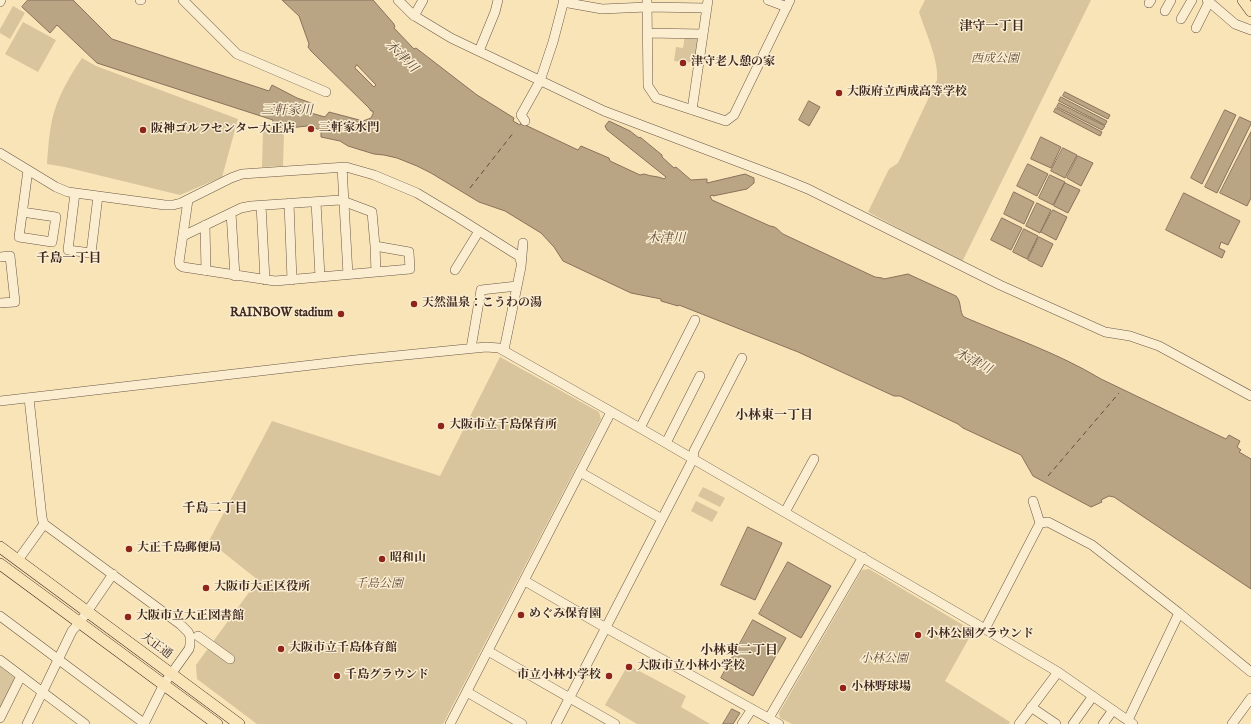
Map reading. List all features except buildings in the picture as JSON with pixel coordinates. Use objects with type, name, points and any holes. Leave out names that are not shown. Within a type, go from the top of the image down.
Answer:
[{"type":"main road","points":[[1243,0],[1251,11]]},
{"type":"main road","name":"大正通","points":[[0,547],[239,724]]},
{"type":"main road","points":[[0,564],[217,724]]},
{"type":"street","points":[[183,0],[237,54],[326,92]]},
{"type":"street","points":[[398,0],[414,16],[451,38],[604,111],[729,157],[808,189],[1000,285],[1105,332],[1130,336],[1159,346],[1251,396]]},
{"type":"street","points":[[414,16],[423,0]]},
{"type":"street","points":[[479,51],[495,12],[498,0]]},
{"type":"street","points":[[647,4],[648,86],[656,98],[726,121],[734,115],[788,3],[768,0]]},
{"type":"street","points":[[1165,11],[1170,0]]},
{"type":"street","points":[[1181,19],[1192,0]]},
{"type":"street","points":[[524,121],[521,116],[540,81],[564,1],[602,9],[647,4],[708,4],[692,110]]},
{"type":"street","points":[[1196,28],[1208,1],[1234,24],[1251,30]]},
{"type":"street","points":[[647,33],[703,34]]},
{"type":"street","points":[[0,153],[62,190],[74,193],[165,205],[177,204],[188,200],[242,174],[351,168],[369,173],[417,193],[519,256],[521,262]]},
{"type":"street","points":[[342,168],[348,275]]},
{"type":"street","points":[[22,212],[56,217],[52,242],[19,237],[22,212],[28,170]]},
{"type":"street","points":[[74,193],[68,250],[91,253],[98,196]]},
{"type":"street","points":[[188,200],[179,262],[183,267],[275,281],[410,269],[409,252],[375,246]]},
{"type":"street","points":[[183,236],[245,207],[289,203],[344,201],[372,212],[376,272]]},
{"type":"street","points":[[316,202],[320,277]]},
{"type":"street","points":[[289,203],[292,280]]},
{"type":"street","points":[[261,205],[265,280]]},
{"type":"street","points":[[231,213],[236,276]]},
{"type":"street","points":[[205,225],[206,271]]},
{"type":"street","points":[[455,270],[480,231]]},
{"type":"street","points":[[504,350],[517,286],[523,244]]},
{"type":"street","points":[[0,257],[10,256],[15,302],[0,303]]},
{"type":"street","points":[[471,348],[481,290],[517,286]]},
{"type":"street","points":[[640,428],[695,320]]},
{"type":"street","points":[[0,401],[369,358],[493,347],[504,350],[863,557],[1058,672],[1131,722],[1179,613]]},
{"type":"street","points":[[556,724],[693,459],[694,450],[742,358]]},
{"type":"street","points":[[666,443],[700,376]]},
{"type":"street","points":[[0,616],[145,724],[164,684],[189,649],[190,640],[188,632],[181,625],[156,605],[44,524],[42,518],[29,398]]},
{"type":"street","points":[[450,724],[611,412]]},
{"type":"street","points":[[785,512],[814,459]]},
{"type":"street","points":[[580,472],[662,519]]},
{"type":"street","points":[[985,629],[1040,523],[1033,501]]},
{"type":"street","points":[[1040,523],[1048,522],[1092,545],[1251,672]]},
{"type":"street","points":[[18,560],[44,524]]},
{"type":"street","points":[[525,581],[775,722],[863,557]]},
{"type":"street","points":[[27,724],[72,631],[80,622],[113,574]]},
{"type":"street","points":[[198,636],[230,659]]},
{"type":"street","points":[[488,651],[613,724]]},
{"type":"street","points":[[0,660],[85,724]]},
{"type":"street","points":[[1019,724],[1058,672]]},
{"type":"street","points":[[0,718],[21,676]]},
{"type":"street","points":[[467,692],[522,724]]},
{"type":"street","points":[[1073,724],[1093,696]]},
{"type":"street","points":[[1232,724],[1251,698]]},
{"type":"street","points":[[1031,707],[1056,724]]},
{"type":"street","points":[[742,724],[752,709]]},
{"type":"street","points":[[1103,724],[1113,710]]},
{"type":"green space","name":"西成公園","points":[[925,0],[1091,0],[962,262],[868,212],[889,169],[898,163],[937,80],[934,55],[919,12]]},
{"type":"green space","points":[[13,6],[25,13],[10,39],[0,33],[0,29]]},
{"type":"green space","points":[[23,22],[56,40],[38,72],[5,54]]},
{"type":"green space","points":[[685,35],[702,36],[696,63],[674,61],[676,47],[683,48]]},
{"type":"green space","name":"阪神ゴルフセンター大正店","points":[[82,58],[96,66],[238,119],[222,177],[180,195],[47,164],[50,131],[54,112],[64,88]]},
{"type":"green space","points":[[263,129],[270,129],[271,133],[284,132],[283,166],[262,167]]},
{"type":"green space","name":"千島公園","points":[[500,357],[599,412],[601,419],[443,724],[257,724],[197,679],[196,665],[258,580],[209,541],[272,421],[440,476]]},
{"type":"green space","points":[[703,487],[725,498],[720,507],[698,496]]},
{"type":"green space","points":[[696,501],[718,512],[712,522],[691,511]]},
{"type":"green space","name":"小林公園","points":[[869,569],[973,631],[945,681],[1010,722],[1009,724],[792,724],[780,718],[779,713],[862,570]]},
{"type":"green space","points":[[0,665],[13,674],[15,678],[0,709]]},
{"type":"green space","points":[[628,665],[686,696],[681,707],[710,724],[637,724],[605,705]]},
{"type":"water","name":"木津川","points":[[28,0],[73,0],[112,39],[269,91],[272,85],[297,98],[311,103],[309,111],[311,113],[325,117],[329,112],[363,121],[371,118],[373,111],[371,111],[311,51],[308,47],[309,44],[299,16],[282,0],[373,0],[394,24],[394,28],[414,49],[416,48],[477,95],[514,118],[513,121],[520,125],[521,123],[578,150],[581,146],[609,158],[610,161],[640,175],[644,174],[664,179],[666,177],[607,130],[605,126],[609,121],[630,131],[639,138],[640,137],[662,155],[662,157],[674,168],[676,167],[691,180],[707,179],[707,183],[745,174],[754,178],[754,183],[747,189],[710,196],[712,200],[775,227],[785,235],[875,277],[884,279],[908,274],[956,296],[964,317],[1068,361],[1101,379],[1226,439],[1229,435],[1240,441],[1237,447],[1241,450],[1239,452],[1251,459],[1251,589],[1114,497],[1109,496],[1101,500],[1102,502],[1091,507],[1033,476],[1021,455],[900,396],[894,396],[798,352],[679,305],[661,301],[661,299],[631,293],[563,261],[554,247],[541,233],[505,211],[479,202],[417,166],[397,158],[374,154],[348,146],[340,141],[321,137],[321,130],[307,126],[271,130],[273,120],[97,63],[57,25],[50,33],[22,7]],"holes":[[[357,65],[376,85],[374,87],[355,68]]]},
{"type":"water","points":[[1065,92],[1110,115],[1108,119],[1063,96]]},
{"type":"water","points":[[1061,97],[1107,121],[1105,125],[1059,101]]},
{"type":"water","points":[[809,101],[820,107],[809,126],[799,120]]},
{"type":"water","points":[[1059,103],[1105,126],[1102,130],[1057,107]]},
{"type":"water","points":[[1056,108],[1102,132],[1100,136],[1054,112]]},
{"type":"water","points":[[1225,110],[1236,115],[1202,184],[1191,178]]},
{"type":"water","points":[[1240,117],[1251,122],[1251,124],[1217,193],[1205,187]]},
{"type":"water","points":[[1251,132],[1251,198],[1247,206],[1220,193]]},
{"type":"water","points":[[1041,137],[1061,147],[1051,168],[1031,159]]},
{"type":"water","points":[[1063,148],[1077,155],[1065,178],[1051,171]]},
{"type":"water","points":[[1078,156],[1093,163],[1081,186],[1067,178]]},
{"type":"water","points":[[1028,164],[1048,174],[1037,196],[1017,186]]},
{"type":"water","points":[[1050,175],[1065,182],[1053,205],[1039,198]]},
{"type":"water","points":[[1065,183],[1080,190],[1068,213],[1054,206]]},
{"type":"water","points":[[1014,192],[1034,202],[1024,224],[1004,214]]},
{"type":"water","points":[[1184,193],[1240,221],[1228,245],[1221,242],[1219,248],[1225,251],[1222,258],[1166,230]]},
{"type":"water","points":[[1037,203],[1051,210],[1040,233],[1026,226]]},
{"type":"water","points":[[1053,210],[1067,217],[1056,240],[1041,232]]},
{"type":"water","points":[[1002,218],[1022,228],[1011,250],[991,240]]},
{"type":"water","points":[[1024,229],[1038,236],[1027,259],[1013,252]]},
{"type":"water","points":[[1039,237],[1053,244],[1042,267],[1028,260]]},
{"type":"water","points":[[748,527],[782,543],[755,600],[721,585]]},
{"type":"water","points":[[788,562],[831,586],[801,638],[759,614]]},
{"type":"water","points":[[753,620],[786,638],[753,696],[721,678]]},
{"type":"water","points":[[732,709],[740,713],[733,724],[723,724]]},
{"type":"ferry route","points":[[470,188],[514,132]]},
{"type":"ferry route","points":[[1048,476],[1119,393]]},
{"type":"place","name":"津守老人憩の家","points":[[683,63]]},
{"type":"place","name":"大阪府立西成高等学校","points":[[839,93]]},
{"type":"place","name":"三軒家水門","points":[[311,129]]},
{"type":"place","name":"阪神ゴルフセンター大正店","points":[[143,130]]},
{"type":"place","name":"天然温泉：こうわの湯","points":[[414,304]]},
{"type":"place","name":"RAINBOW stadium","points":[[341,314]]},
{"type":"place","name":"大阪市立千島保育所","points":[[441,426]]},
{"type":"place","name":"大正千島郵便局","points":[[129,549]]},
{"type":"place","name":"昭和山","points":[[382,559]]},
{"type":"place","name":"大阪市大正区役所","points":[[206,588]]},
{"type":"place","name":"めぐみ保育園","points":[[521,615]]},
{"type":"place","name":"大阪市立大正図書館","points":[[128,617]]},
{"type":"place","name":"小林公園グラウンド","points":[[918,635]]},
{"type":"place","name":"大阪市立千島体育館","points":[[281,649]]},
{"type":"place","name":"大阪市立小林小学校","points":[[629,667]]},
{"type":"place","name":"千島グラウンド","points":[[337,676]]},
{"type":"place","name":"市立小林小学校","points":[[609,676]]},
{"type":"place","name":"小林野球場","points":[[843,688]]},
{"type":"district","name":"津守一丁目","points":[[992,27]]},
{"type":"district","name":"千島一丁目","points":[[69,259]]},
{"type":"district","name":"小林東一丁目","points":[[774,416]]},
{"type":"district","name":"千島二丁目","points":[[215,509]]},
{"type":"district","name":"小林東二丁目","points":[[739,651]]},
{"type":"water label","name":"三軒家川","points":[[287,111]]}]
